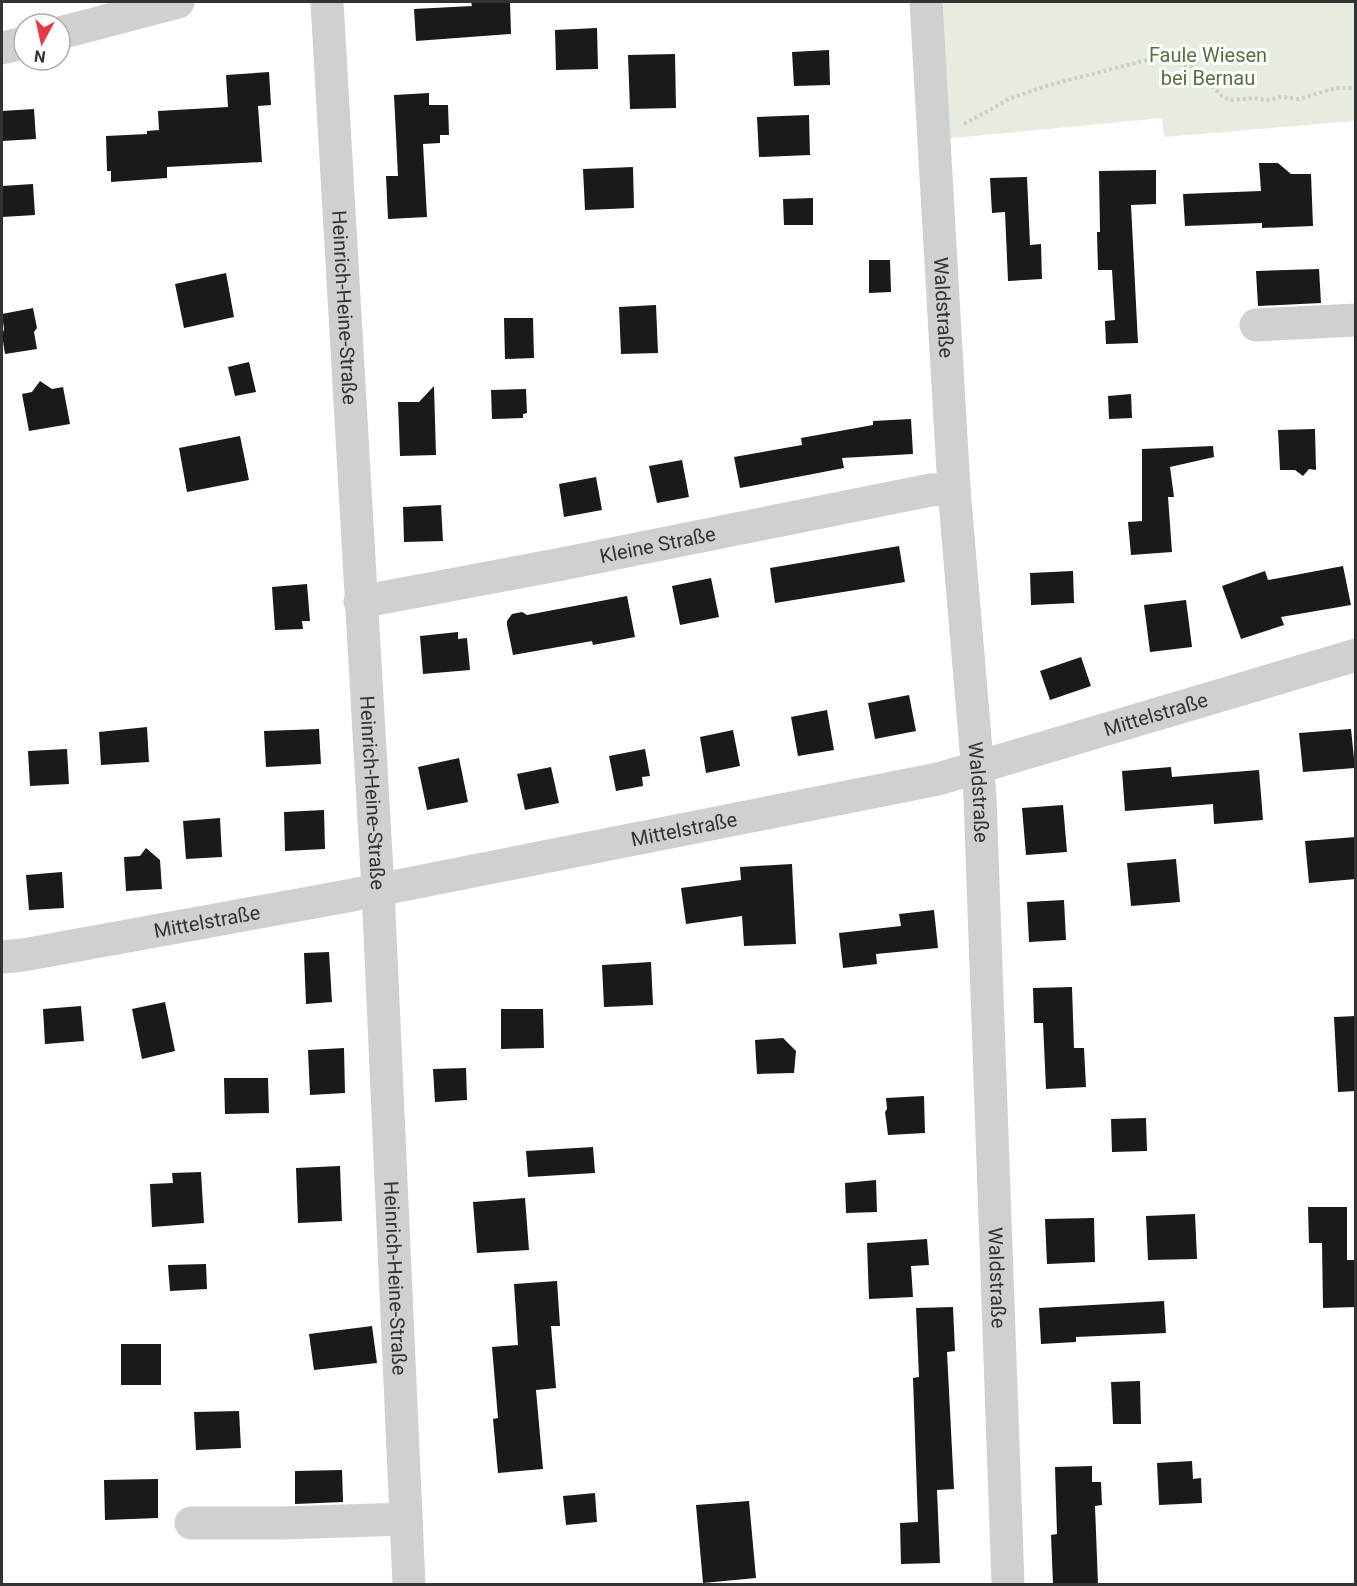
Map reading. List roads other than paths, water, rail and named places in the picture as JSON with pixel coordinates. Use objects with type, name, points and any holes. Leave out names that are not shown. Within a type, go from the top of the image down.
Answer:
[{"type":"street","points":[[72,30],[178,2]]},
{"type":"street","name":"Heinrich-Heine-Straße","points":[[327,2],[378,889],[409,1584]]},
{"type":"street","name":"Waldstraße","points":[[926,2],[954,489],[979,767],[1008,1584]]},
{"type":"street","points":[[1256,325],[1356,320]]},
{"type":"street","name":"Kleine Straße","points":[[360,602],[574,562],[931,490],[954,489]]},
{"type":"street","name":"Mittelstraße","points":[[2,957],[342,897],[938,779],[1356,655]]},
{"type":"street","points":[[191,1522],[282,1523],[406,1519]]},
{"type":"park label","name":"Faule Wiesen bei Bernau","points":[[1208,66]]}]
